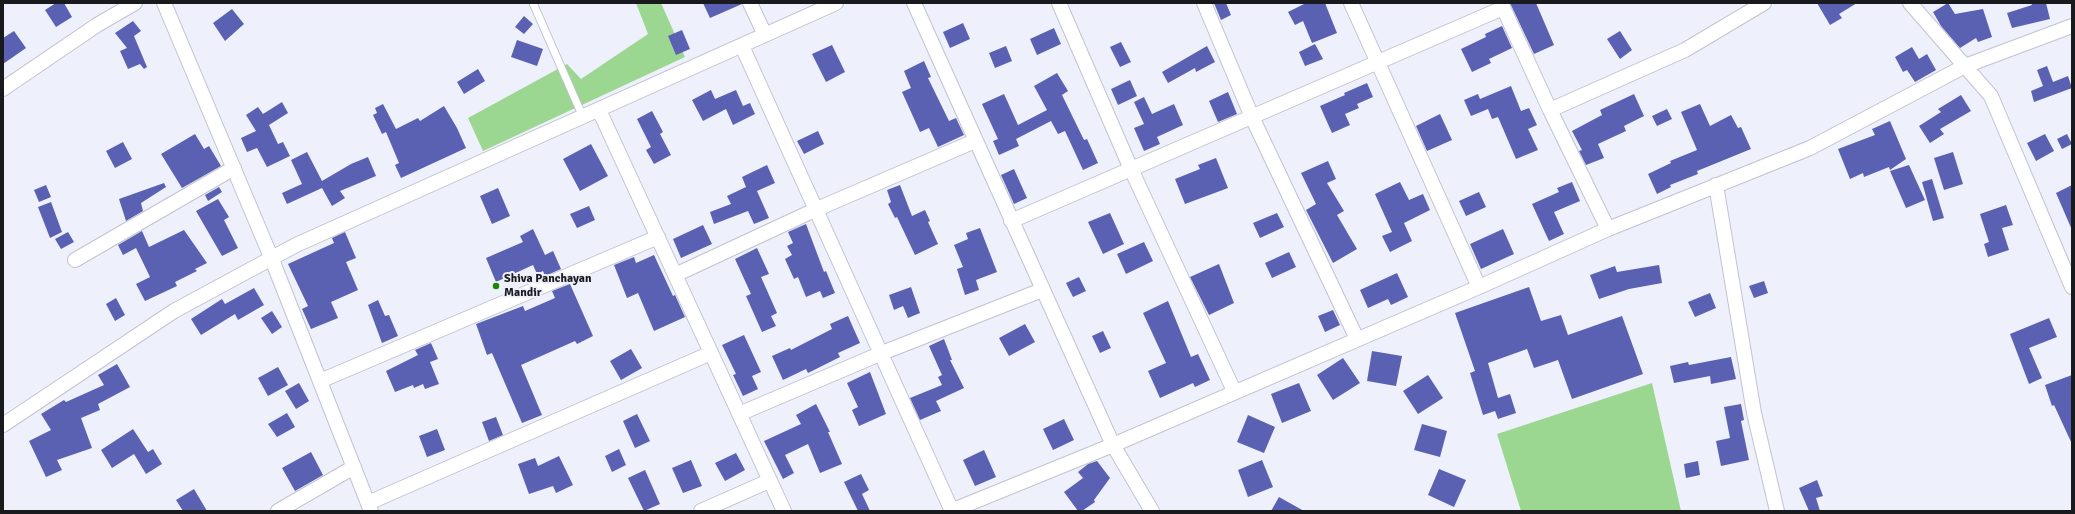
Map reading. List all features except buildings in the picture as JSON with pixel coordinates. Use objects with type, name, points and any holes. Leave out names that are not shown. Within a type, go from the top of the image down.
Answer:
[{"type":"street","points":[[3,89],[96,25],[135,3]]},
{"type":"street","points":[[164,3],[271,257],[370,507],[711,353]]},
{"type":"street","points":[[750,3],[765,35]]},
{"type":"street","points":[[3,425],[174,311],[271,257],[836,3]]},
{"type":"street","points":[[914,3],[1113,445],[1152,511]]},
{"type":"street","points":[[1059,3],[1131,169],[1234,391]]},
{"type":"street","points":[[1204,3],[1252,117],[1357,339]]},
{"type":"street","points":[[1351,3],[1479,287]]},
{"type":"street","points":[[1550,110],[1685,50],[1764,3]]},
{"type":"street","points":[[1910,3],[1991,96],[2072,287]]},
{"type":"street","points":[[1011,221],[1377,63],[1502,6],[1550,110],[1608,229]]},
{"type":"street","points":[[742,46],[817,209],[952,511],[1113,445],[1234,391],[1479,287],[1608,229],[1810,148],[1965,66],[2072,26]]},
{"type":"street","points":[[600,110],[784,511]]},
{"type":"street","points":[[675,275],[817,209],[975,141]]},
{"type":"street","points":[[75,260],[234,168]]},
{"type":"street","points":[[1716,185],[1754,413],[1777,511]]},
{"type":"street","points":[[320,381],[658,237]]},
{"type":"street","points":[[739,414],[882,354],[1042,290]]},
{"type":"street","points":[[278,511],[354,467]]},
{"type":"street","points":[[701,511],[769,481]]},
{"type":"lane","points":[[533,3],[583,117]]},
{"type":"green space","points":[[636,3],[661,3],[685,57],[483,151],[468,118],[567,64],[581,79],[648,34]]},
{"type":"green space","points":[[1652,383],[1681,511],[1521,511],[1497,434]]},
{"type":"place","name":"Shiva Panchayan Mandir","points":[[496,286]]}]
